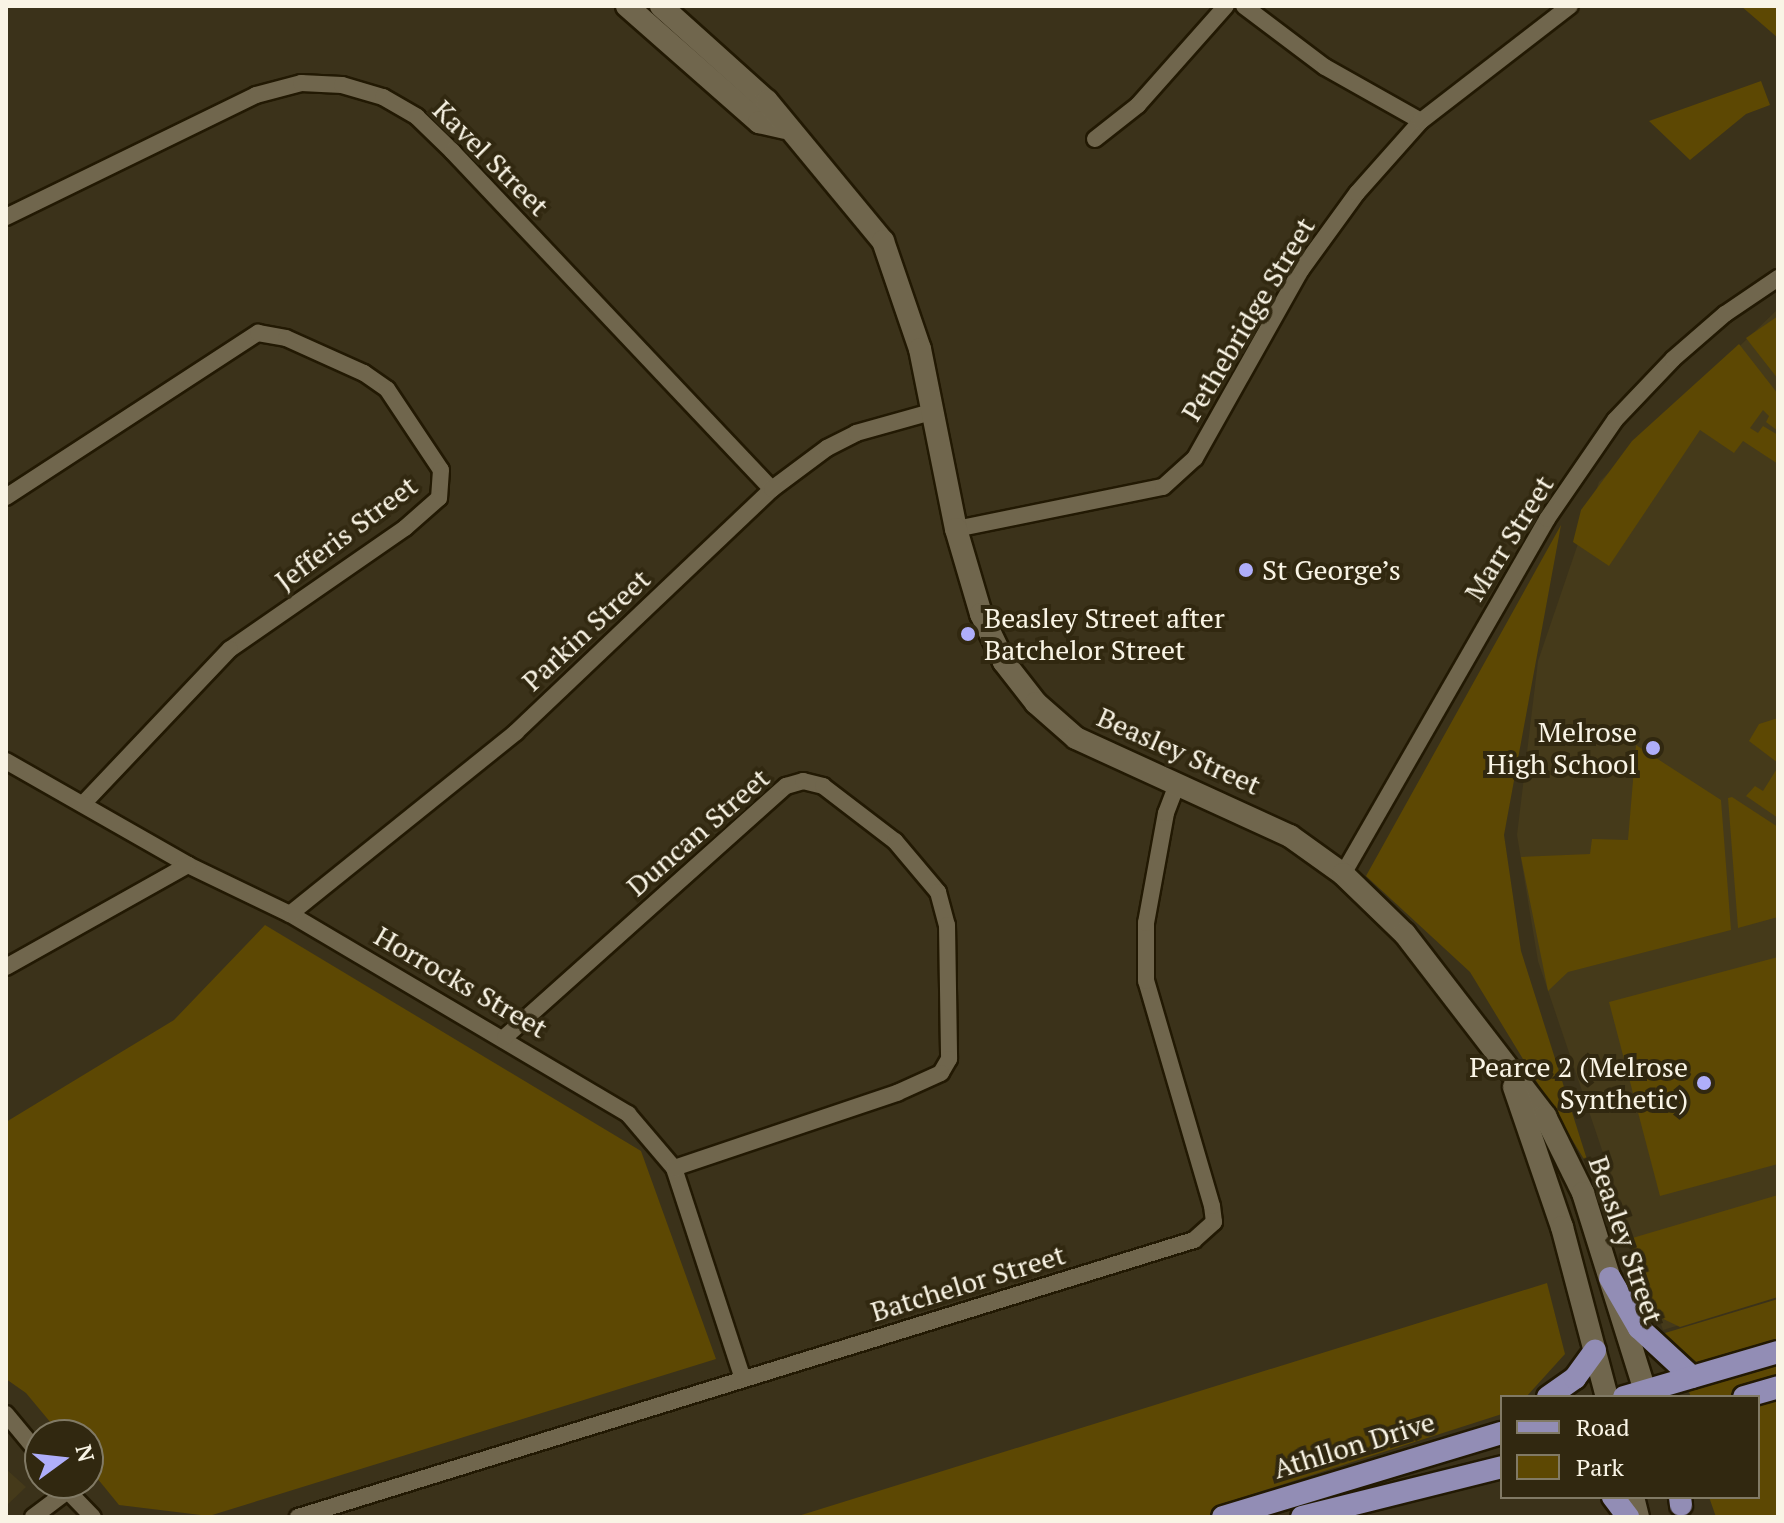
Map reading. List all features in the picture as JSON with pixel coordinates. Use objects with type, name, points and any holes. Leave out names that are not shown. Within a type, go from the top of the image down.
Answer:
[{"type":"main road","name":"Beasley Street","points":[[627,6],[759,122],[784,128]]},
{"type":"main road","name":"Beasley Street","points":[[661,6],[767,101],[784,128],[854,201],[883,241],[906,295],[956,529],[981,614],[1004,662],[1036,703],[1076,738],[1122,763],[1178,782],[1290,836],[1343,874],[1405,934],[1462,1003],[1508,1071],[1545,1116],[1577,1180],[1610,1278],[1639,1395]]},
{"type":"main road","name":"Beasley Street","points":[[1508,1071],[1562,1227],[1606,1395]]},
{"type":"main road","points":[[1610,1278],[1639,1328],[1692,1377]]},
{"type":"main road","points":[[1551,1395],[1575,1378],[1595,1350]]},
{"type":"main road","points":[[1639,1395],[1778,1352]]},
{"type":"main road","points":[[1751,1395],[1778,1387]]},
{"type":"main road","name":"Athllon Drive","points":[[1223,1517],[1500,1434]]},
{"type":"main road","name":"Athllon Drive","points":[[1302,1517],[1500,1468]]},
{"type":"main road","points":[[1614,1499],[1628,1517]]},
{"type":"street","points":[[1095,139],[1138,105],[1226,6]]},
{"type":"street","points":[[1244,6],[1325,67],[1421,121]]},
{"type":"street","name":"Pethebridge Street","points":[[956,529],[1163,487],[1195,458],[1301,270],[1357,193],[1421,121],[1570,6]]},
{"type":"street","name":"Kavel Street","points":[[6,217],[256,95],[301,83],[342,85],[383,97],[417,117],[453,152],[772,489]]},
{"type":"street","name":"Marr Street","points":[[1343,874],[1547,519],[1615,420],[1673,359],[1778,278]]},
{"type":"street","name":"Jefferis Street","points":[[6,497],[258,333],[286,338],[364,373],[387,389],[441,470],[439,498],[405,528],[230,649],[83,804]]},
{"type":"street","name":"Parkin Street","points":[[290,914],[516,732],[772,489],[827,448],[856,433],[931,412]]},
{"type":"street","name":"Horrocks Street","points":[[6,761],[188,865],[290,914],[505,1037],[628,1114],[674,1168],[743,1379]]},
{"type":"street","name":"Duncan Street","points":[[505,1037],[786,786],[803,781],[823,786],[895,841],[938,892],[947,925],[949,1059],[941,1073],[897,1093],[674,1168]]},
{"type":"street","name":"Batchelor Street","points":[[298,1517],[1194,1240],[1214,1222],[1146,981],[1146,923],[1166,813],[1178,782]]},
{"type":"street","points":[[6,967],[188,865]]},
{"type":"street","points":[[6,1414],[24,1436]]},
{"type":"street","points":[[33,1517],[52,1499]]},
{"type":"street","points":[[74,1499],[93,1517]]},
{"type":"shaded area","name":"Melrose High School","points":[[1778,309],[1778,1296],[1663,1330],[1538,961],[1517,835],[1538,661],[1599,482]]},
{"type":"shaded area","points":[[6,1469],[24,1485],[24,1489],[6,1506]]},
{"type":"green space","points":[[1741,6],[1778,6],[1778,38]]},
{"type":"green space","points":[[1761,81],[1770,105],[1746,114],[1690,160],[1649,121]]},
{"type":"green space","points":[[1778,316],[1778,379],[1746,338]]},
{"type":"green space","points":[[1739,344],[1778,394],[1778,431],[1766,422],[1769,416],[1763,410],[1750,428],[1758,433],[1763,426],[1778,435],[1778,464],[1743,441],[1734,453],[1700,430],[1609,566],[1573,542],[1581,510],[1632,441]]},
{"type":"green space","points":[[1561,525],[1504,835],[1521,951],[1590,1169],[1470,972],[1366,876]]},
{"type":"green space","points":[[1778,718],[1778,763],[1749,741],[1759,724]]},
{"type":"green space","points":[[1636,745],[1721,800],[1731,930],[1568,972],[1548,991],[1521,857],[1590,854],[1592,839],[1628,840]]},
{"type":"green space","points":[[1778,767],[1778,818],[1746,796],[1755,786],[1763,791]]},
{"type":"green space","points":[[1732,797],[1778,827],[1778,917],[1738,928],[1728,798]]},
{"type":"green space","points":[[265,925],[641,1151],[716,1359],[209,1516],[119,1505],[104,1487],[104,1419],[48,1419],[26,1393],[6,1379],[6,1122],[174,1020]]},
{"type":"green space","name":"Pearce 2 (Melrose Synthetic)","points":[[1778,957],[1778,1164],[1660,1196],[1609,1002]]},
{"type":"green space","points":[[1778,1195],[1778,1297],[1680,1327],[1651,1313],[1629,1239]]},
{"type":"green space","points":[[1547,1283],[1565,1354],[1528,1395],[1500,1395],[1500,1415],[1237,1499],[1242,1517],[795,1517]]},
{"type":"green space","points":[[1778,1299],[1778,1517],[1716,1517],[1710,1499],[1760,1499],[1760,1395],[1690,1395],[1665,1333]]},
{"type":"place","name":"St George’s","points":[[1246,570]]},
{"type":"place","name":"Beasley Street after Batchelor Street","points":[[968,634]]},
{"type":"place","name":"Melrose High School","points":[[1653,748]]},
{"type":"place","name":"Pearce 2 (Melrose Synthetic)","points":[[1704,1083]]}]
